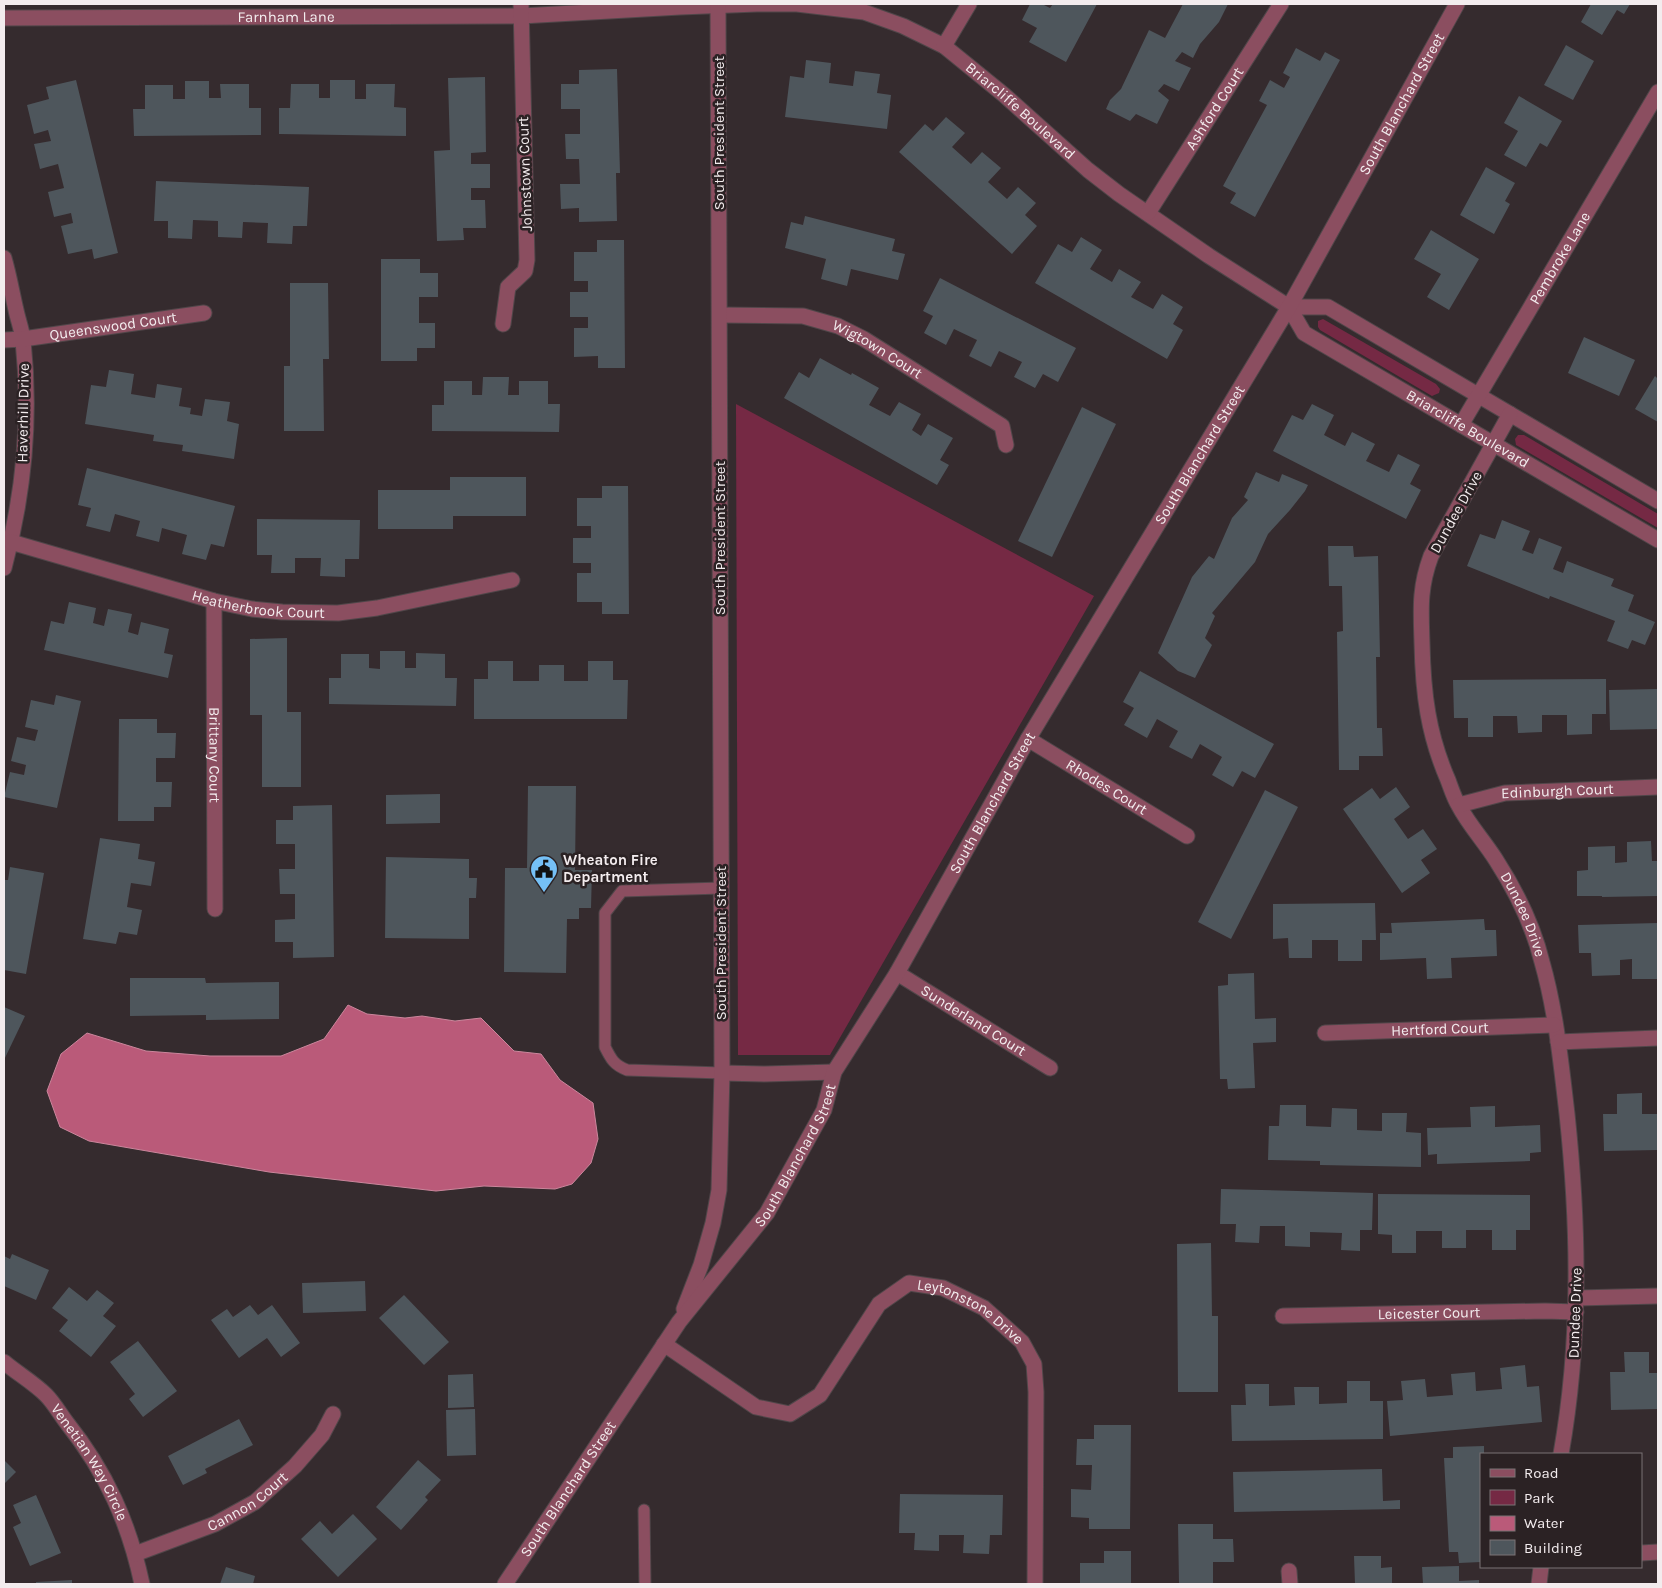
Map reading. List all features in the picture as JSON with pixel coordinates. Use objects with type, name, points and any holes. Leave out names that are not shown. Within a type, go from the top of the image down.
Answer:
[{"type":"street","name":"Briarcliffe Boulevard","points":[[718,4],[797,4],[864,12],[903,26],[944,46],[1003,94],[1088,170],[1119,194],[1209,256],[1289,307],[1304,333],[1658,540]]},
{"type":"street","name":"Farnham Lane","points":[[4,18],[521,10],[718,4]]},
{"type":"street","name":"South President Street","points":[[679,1322],[713,1223],[719,1190],[722,1073],[718,4]]},
{"type":"street","points":[[944,46],[968,4]]},
{"type":"street","name":"Ashford Court","points":[[1148,213],[1281,4]]},
{"type":"street","name":"South Blanchard Street","points":[[505,1584],[679,1322],[767,1213],[824,1110],[834,1072],[897,974],[1028,739],[1289,307],[1457,4]]},
{"type":"street","name":"Johnstown Court","points":[[503,324],[508,288],[525,271],[528,260],[521,10]]},
{"type":"street","name":"Pembroke Lane","points":[[1461,425],[1656,102]]},
{"type":"street","name":"Haverhill Drive","points":[[4,258],[23,339],[26,411],[25,448],[20,498],[4,568]]},
{"type":"street","points":[[1289,307],[1328,307],[1658,501]]},
{"type":"street","name":"Queenswood Court","points":[[4,340],[23,339],[204,313]]},
{"type":"street","name":"Wigtown Court","points":[[720,314],[803,316],[838,326],[864,339],[1002,426],[1006,445]]},
{"type":"street","name":"Dundee Drive","points":[[1510,414],[1431,556],[1424,575],[1421,596],[1422,679],[1431,732],[1439,760],[1458,806],[1495,859],[1522,905],[1542,961],[1558,1042],[1571,1159],[1576,1229],[1576,1305],[1570,1400],[1561,1453]]},
{"type":"street","name":"Heatherbrook Court","points":[[11,542],[214,601],[252,609],[282,612],[338,613],[378,608],[512,580]]},
{"type":"street","name":"Brittany Court","points":[[214,601],[215,909]]},
{"type":"street","name":"Rhodes Court","points":[[1028,739],[1186,836]]},
{"type":"street","name":"Edinburgh Court","points":[[1458,806],[1505,792],[1658,788]]},
{"type":"street","name":"Sunderland Court","points":[[897,974],[1050,1068]]},
{"type":"street","name":"Hertford Court","points":[[1326,1033],[1554,1025]]},
{"type":"street","points":[[1558,1042],[1658,1038]]},
{"type":"street","points":[[722,1073],[834,1072]]},
{"type":"street","name":"Leytonstone Drive","points":[[664,1344],[756,1407],[790,1414],[820,1395],[878,1304],[909,1283],[943,1288],[984,1308],[1022,1342],[1034,1364],[1036,1392],[1035,1584]]},
{"type":"street","name":"Leicester Court","points":[[1283,1316],[1545,1311],[1576,1305],[1658,1296]]},
{"type":"street","name":"Venetian Way Circle","points":[[4,1362],[46,1395],[100,1468],[115,1498],[135,1554],[142,1584]]},
{"type":"street","name":"Cannon Court","points":[[135,1554],[215,1524],[255,1502],[295,1466],[322,1435],[333,1414]]},
{"type":"street","points":[[1642,1553],[1658,1552]]},
{"type":"street","points":[[1539,1584],[1542,1568]]},
{"type":"lane","points":[[721,888],[622,891],[605,913],[605,1047],[612,1061],[627,1070],[722,1073]]},
{"type":"lane","points":[[644,1510],[644,1584]]},
{"type":"green space","points":[[1323,319],[1436,384],[1440,389],[1439,393],[1432,396],[1320,330],[1318,321]]},
{"type":"green space","points":[[736,404],[1094,596],[830,1055],[738,1055]]},
{"type":"green space","points":[[1518,435],[1524,435],[1658,514],[1658,528],[1516,445],[1515,439]]},
{"type":"water","points":[[348,1005],[367,1014],[405,1018],[422,1016],[455,1021],[481,1018],[514,1051],[541,1054],[560,1080],[593,1103],[598,1139],[591,1163],[572,1184],[555,1189],[484,1186],[436,1191],[269,1172],[89,1141],[60,1127],[47,1091],[61,1054],[87,1033],[146,1051],[210,1056],[281,1056],[324,1039]]},
{"type":"building","points":[[1030,4],[1042,4],[1050,8],[1053,4],[1097,4],[1066,62],[1029,42],[1037,28],[1022,20]]},
{"type":"building","points":[[1183,4],[1228,4],[1219,22],[1200,44],[1193,58],[1182,52],[1175,61],[1191,68],[1179,91],[1164,84],[1158,91],[1169,100],[1157,124],[1136,114],[1130,121],[1106,109],[1110,100],[1121,89],[1149,30],[1165,38]]},
{"type":"building","points":[[1591,4],[1630,4],[1624,14],[1617,10],[1602,35],[1581,22]]},
{"type":"building","points":[[1566,45],[1594,61],[1573,100],[1544,85]]},
{"type":"building","points":[[1296,48],[1320,61],[1325,52],[1340,60],[1255,217],[1230,203],[1236,193],[1223,186],[1267,105],[1259,101],[1270,80],[1284,88],[1290,77],[1283,73]]},
{"type":"building","points":[[806,60],[831,63],[829,83],[853,86],[855,71],[880,74],[877,93],[891,95],[887,129],[785,117],[790,76],[804,78]]},
{"type":"building","points":[[617,69],[620,173],[616,173],[617,221],[579,222],[579,208],[561,209],[560,184],[580,184],[579,159],[566,159],[565,134],[580,134],[580,109],[561,109],[561,84],[579,84],[579,70]]},
{"type":"building","points":[[485,77],[486,152],[471,153],[471,164],[490,164],[490,188],[471,188],[471,200],[485,200],[486,228],[463,228],[464,240],[437,241],[434,151],[450,150],[448,78]]},
{"type":"building","points":[[76,80],[118,253],[94,259],[92,249],[68,254],[61,226],[73,223],[71,213],[54,217],[48,192],[64,188],[58,164],[40,169],[34,144],[51,141],[48,130],[34,134],[27,105],[49,99],[46,87]]},
{"type":"building","points":[[330,80],[355,80],[355,99],[366,99],[366,84],[395,84],[394,107],[406,108],[406,136],[279,134],[279,108],[290,108],[291,84],[319,84],[319,98],[330,98]]},
{"type":"building","points":[[185,81],[209,81],[209,98],[221,98],[220,84],[249,84],[249,108],[261,108],[261,135],[134,136],[133,109],[145,109],[145,85],[173,85],[173,99],[185,99]]},
{"type":"building","points":[[1519,96],[1562,121],[1547,147],[1540,143],[1526,167],[1504,155],[1518,131],[1504,123]]},
{"type":"building","points":[[946,117],[965,133],[952,147],[971,164],[982,152],[1001,168],[988,182],[1007,199],[1018,187],[1036,203],[1025,215],[1037,226],[1012,254],[899,152],[925,124],[933,131]]},
{"type":"building","points":[[1486,167],[1515,183],[1505,201],[1510,204],[1494,234],[1460,215]]},
{"type":"building","points":[[156,181],[309,187],[307,226],[293,226],[292,244],[267,243],[268,223],[243,222],[242,238],[218,237],[218,221],[193,220],[192,239],[168,238],[168,221],[154,221]]},
{"type":"building","points":[[805,216],[895,239],[892,251],[905,254],[898,280],[851,269],[847,286],[821,279],[826,259],[785,248],[791,222],[803,225]]},
{"type":"building","points":[[1431,230],[1479,259],[1449,310],[1427,297],[1441,274],[1414,259]]},
{"type":"building","points":[[1081,237],[1102,250],[1090,269],[1112,282],[1119,269],[1141,282],[1131,297],[1153,309],[1162,294],[1183,307],[1173,324],[1183,330],[1167,359],[1035,283],[1058,244],[1072,252]]},
{"type":"building","points":[[597,240],[624,240],[625,368],[598,368],[598,356],[574,357],[574,328],[588,328],[588,317],[570,317],[570,292],[588,292],[588,281],[574,281],[574,252],[597,252]]},
{"type":"building","points":[[381,259],[420,259],[420,273],[438,273],[438,297],[419,297],[419,323],[435,323],[435,348],[417,348],[417,361],[381,361]]},
{"type":"building","points":[[940,278],[1076,348],[1058,382],[1043,374],[1035,388],[1014,377],[1022,362],[999,351],[991,367],[969,356],[977,340],[954,329],[946,345],[924,333],[933,316],[923,311]]},
{"type":"building","points":[[290,283],[328,283],[329,359],[323,359],[324,431],[284,431],[284,366],[290,366]]},
{"type":"building","points":[[1584,337],[1635,360],[1619,396],[1568,373]]},
{"type":"building","points":[[820,358],[879,388],[869,405],[890,416],[899,402],[921,414],[912,430],[921,436],[928,424],[953,438],[940,460],[949,465],[937,485],[784,398],[799,372],[809,378]]},
{"type":"building","points":[[109,370],[134,374],[131,394],[155,398],[157,384],[182,388],[179,406],[191,408],[190,414],[202,416],[205,399],[230,402],[227,421],[239,424],[234,459],[182,451],[183,445],[153,441],[154,435],[85,424],[91,385],[106,387]]},
{"type":"building","points":[[1655,376],[1658,379],[1658,422],[1635,409]]},
{"type":"building","points":[[483,377],[509,377],[508,395],[519,395],[519,381],[548,381],[548,404],[560,404],[559,432],[432,431],[432,405],[444,405],[444,381],[472,381],[472,395],[482,395]]},
{"type":"building","points":[[1312,404],[1334,415],[1324,435],[1345,446],[1352,432],[1375,444],[1366,461],[1389,472],[1398,454],[1420,465],[1410,484],[1421,490],[1406,519],[1273,451],[1292,415],[1303,420]]},
{"type":"building","points":[[1082,407],[1116,424],[1052,557],[1018,541]]},
{"type":"building","points":[[87,468],[235,506],[224,547],[211,544],[206,560],[182,554],[187,535],[162,528],[159,542],[136,536],[140,521],[115,514],[110,532],[86,526],[91,508],[78,505]]},
{"type":"building","points":[[1256,472],[1279,482],[1282,474],[1308,485],[1290,510],[1268,534],[1255,562],[1212,613],[1215,616],[1205,638],[1212,645],[1195,678],[1178,671],[1158,653],[1192,577],[1209,556],[1214,559],[1232,518],[1248,500],[1244,497]]},
{"type":"building","points":[[450,477],[526,477],[526,516],[453,516],[453,529],[378,529],[378,490],[450,490]]},
{"type":"building","points":[[602,486],[628,486],[629,614],[602,614],[602,602],[577,602],[577,573],[591,573],[591,563],[573,563],[573,538],[591,538],[591,526],[577,526],[577,498],[602,498]]},
{"type":"building","points":[[257,519],[360,520],[359,559],[345,559],[345,577],[320,576],[321,558],[295,558],[295,573],[271,573],[272,555],[257,555]]},
{"type":"building","points":[[1502,520],[1530,531],[1522,550],[1533,554],[1539,538],[1562,547],[1553,569],[1563,573],[1567,561],[1614,579],[1611,586],[1634,595],[1628,611],[1655,622],[1645,645],[1632,640],[1628,649],[1607,641],[1615,621],[1550,596],[1549,599],[1467,566],[1480,534],[1495,539]]},
{"type":"building","points":[[1328,546],[1353,546],[1354,557],[1378,556],[1380,657],[1376,657],[1377,728],[1382,728],[1383,756],[1359,756],[1359,770],[1339,770],[1337,632],[1343,631],[1342,586],[1329,586]]},
{"type":"building","points":[[69,602],[96,608],[93,623],[104,626],[108,609],[132,614],[128,632],[138,635],[141,622],[169,629],[164,653],[173,655],[168,678],[44,650],[51,621],[64,624]]},
{"type":"building","points":[[287,638],[287,712],[301,712],[301,787],[262,787],[262,715],[250,715],[250,639]]},
{"type":"building","points":[[380,651],[405,651],[405,668],[416,668],[416,653],[445,654],[445,678],[457,678],[456,706],[329,704],[329,678],[341,678],[341,654],[369,654],[369,668],[380,669]]},
{"type":"building","points":[[488,661],[513,661],[513,681],[539,681],[539,665],[564,665],[564,681],[588,681],[588,661],[613,661],[613,680],[628,680],[627,719],[474,719],[474,679],[488,679]]},
{"type":"building","points":[[1140,671],[1274,744],[1255,778],[1242,771],[1233,787],[1212,775],[1222,757],[1200,744],[1192,759],[1169,747],[1178,731],[1157,719],[1147,738],[1124,725],[1134,708],[1123,702]]},
{"type":"building","points":[[1606,679],[1606,714],[1592,714],[1592,734],[1567,735],[1567,715],[1542,715],[1542,732],[1518,733],[1517,716],[1493,716],[1493,737],[1468,737],[1468,718],[1454,718],[1453,680]]},
{"type":"building","points":[[1658,689],[1658,729],[1610,730],[1609,690]]},
{"type":"building","points":[[56,695],[81,701],[57,808],[4,797],[10,772],[24,775],[26,765],[11,761],[17,737],[35,741],[38,730],[25,727],[31,700],[54,705]]},
{"type":"building","points":[[119,719],[157,719],[157,733],[176,733],[175,758],[156,758],[156,782],[172,782],[171,807],[154,807],[154,821],[118,821]]},
{"type":"building","points":[[528,786],[576,786],[575,870],[592,870],[591,908],[579,908],[579,919],[567,919],[566,973],[504,972],[505,868],[527,868]]},
{"type":"building","points":[[1396,787],[1410,807],[1394,819],[1408,839],[1423,829],[1437,849],[1421,860],[1430,873],[1402,893],[1343,809],[1372,788],[1380,799]]},
{"type":"building","points":[[1265,790],[1298,807],[1231,939],[1198,922]]},
{"type":"building","points":[[440,794],[440,823],[386,824],[386,795]]},
{"type":"building","points":[[332,805],[334,957],[293,958],[293,942],[275,942],[275,920],[295,919],[295,894],[280,894],[279,869],[295,869],[295,844],[276,844],[276,820],[293,820],[293,806]]},
{"type":"building","points":[[100,838],[140,844],[138,859],[155,862],[151,886],[131,883],[127,907],[142,910],[137,935],[119,932],[116,944],[83,939]]},
{"type":"building","points":[[1651,841],[1652,861],[1658,861],[1658,896],[1577,896],[1577,871],[1588,870],[1588,847],[1615,846],[1615,863],[1627,862],[1627,842]]},
{"type":"building","points":[[386,857],[469,859],[469,878],[477,878],[476,898],[469,898],[469,939],[385,938]]},
{"type":"building","points":[[10,867],[44,873],[26,974],[4,970],[4,880],[8,880]]},
{"type":"building","points":[[1375,903],[1376,940],[1362,940],[1362,961],[1338,961],[1338,940],[1312,940],[1312,958],[1289,958],[1288,938],[1273,939],[1273,904]]},
{"type":"building","points":[[1484,919],[1485,930],[1496,930],[1497,956],[1451,958],[1452,978],[1427,979],[1426,958],[1380,960],[1380,933],[1392,933],[1391,923]]},
{"type":"building","points":[[1658,923],[1657,979],[1632,979],[1632,959],[1620,960],[1620,975],[1592,976],[1591,953],[1579,953],[1578,925]]},
{"type":"building","points":[[1254,973],[1255,1019],[1276,1018],[1276,1042],[1253,1043],[1255,1088],[1228,1089],[1227,1079],[1220,1079],[1218,986],[1228,985],[1228,974]]},
{"type":"building","points":[[130,978],[205,978],[206,983],[279,982],[279,1019],[206,1020],[206,1015],[130,1016]]},
{"type":"building","points":[[4,1007],[25,1016],[4,1060]]},
{"type":"building","points":[[1642,1093],[1642,1114],[1658,1114],[1658,1150],[1604,1151],[1603,1114],[1617,1114],[1617,1094]]},
{"type":"building","points":[[1280,1105],[1306,1105],[1306,1126],[1331,1127],[1332,1108],[1357,1109],[1357,1130],[1382,1131],[1382,1113],[1407,1113],[1406,1132],[1421,1133],[1421,1167],[1320,1165],[1320,1161],[1268,1160],[1269,1126],[1279,1126]]},
{"type":"building","points":[[1495,1106],[1495,1127],[1540,1125],[1541,1152],[1530,1153],[1530,1161],[1437,1164],[1437,1154],[1428,1155],[1427,1128],[1471,1127],[1470,1107]]},
{"type":"building","points":[[1221,1189],[1373,1193],[1372,1230],[1360,1230],[1360,1251],[1341,1250],[1342,1233],[1310,1232],[1310,1247],[1285,1246],[1285,1226],[1260,1226],[1259,1243],[1235,1242],[1236,1224],[1220,1224]]},
{"type":"building","points":[[1378,1194],[1530,1195],[1530,1230],[1516,1230],[1516,1250],[1492,1250],[1492,1230],[1466,1230],[1466,1248],[1442,1248],[1442,1231],[1416,1231],[1416,1253],[1392,1253],[1392,1235],[1378,1234]]},
{"type":"building","points":[[1211,1243],[1212,1316],[1218,1316],[1218,1392],[1178,1392],[1177,1244]]},
{"type":"building","points":[[12,1254],[49,1270],[36,1300],[4,1286],[4,1256],[10,1259]]},
{"type":"building","points":[[365,1281],[366,1311],[303,1313],[302,1283]]},
{"type":"building","points":[[69,1287],[87,1301],[97,1290],[114,1303],[103,1316],[116,1326],[91,1357],[59,1331],[68,1320],[52,1308]]},
{"type":"building","points":[[404,1295],[449,1342],[424,1365],[379,1318]]},
{"type":"building","points":[[250,1305],[258,1315],[272,1305],[300,1343],[281,1357],[267,1338],[239,1358],[211,1320],[227,1309],[233,1317]]},
{"type":"building","points":[[138,1341],[177,1391],[143,1417],[129,1399],[135,1394],[110,1362]]},
{"type":"building","points":[[1624,1352],[1649,1352],[1649,1373],[1658,1373],[1658,1409],[1611,1410],[1610,1372],[1625,1372]]},
{"type":"building","points":[[1525,1365],[1527,1387],[1539,1386],[1542,1422],[1390,1436],[1387,1401],[1403,1400],[1401,1381],[1425,1379],[1427,1397],[1453,1395],[1451,1374],[1475,1372],[1476,1391],[1502,1389],[1500,1368]]},
{"type":"building","points":[[473,1374],[474,1407],[448,1408],[448,1375]]},
{"type":"building","points":[[1347,1381],[1370,1381],[1370,1401],[1383,1401],[1383,1439],[1232,1441],[1231,1405],[1246,1405],[1245,1384],[1269,1384],[1269,1406],[1295,1405],[1294,1387],[1319,1387],[1319,1404],[1347,1403]]},
{"type":"building","points":[[475,1409],[476,1455],[447,1456],[446,1410]]},
{"type":"building","points":[[239,1419],[253,1445],[205,1469],[207,1473],[183,1485],[168,1456]]},
{"type":"building","points":[[1094,1425],[1131,1425],[1130,1529],[1089,1529],[1089,1518],[1071,1517],[1071,1489],[1091,1490],[1092,1465],[1076,1465],[1077,1439],[1094,1439]]},
{"type":"building","points":[[1484,1446],[1484,1453],[1480,1453],[1480,1562],[1459,1563],[1458,1552],[1449,1552],[1444,1458],[1453,1458],[1453,1447]]},
{"type":"building","points":[[4,1460],[16,1472],[4,1484]]},
{"type":"building","points":[[418,1460],[441,1480],[425,1497],[428,1500],[401,1530],[376,1507]]},
{"type":"building","points":[[1382,1469],[1383,1501],[1400,1500],[1400,1509],[1234,1512],[1233,1472]]},
{"type":"building","points":[[900,1494],[1003,1495],[1002,1535],[990,1535],[989,1554],[963,1553],[964,1535],[939,1535],[939,1551],[914,1550],[915,1533],[899,1533]]},
{"type":"building","points":[[36,1495],[61,1553],[30,1566],[13,1527],[21,1523],[13,1505]]},
{"type":"building","points":[[353,1514],[377,1539],[338,1577],[301,1539],[320,1521],[332,1534]]},
{"type":"building","points":[[1178,1524],[1213,1524],[1213,1539],[1233,1539],[1234,1562],[1213,1562],[1213,1584],[1179,1584]]},
{"type":"building","points":[[1104,1551],[1131,1551],[1131,1584],[1080,1584],[1080,1563],[1104,1563]]},
{"type":"building","points":[[1354,1556],[1381,1556],[1381,1568],[1392,1567],[1392,1584],[1355,1584]]},
{"type":"building","points":[[1459,1566],[1459,1581],[1479,1580],[1479,1584],[1423,1584],[1422,1567]]},
{"type":"building","points":[[226,1567],[255,1576],[253,1584],[220,1584]]},
{"type":"building","points":[[72,1580],[72,1584],[36,1584],[36,1582]]},
{"type":"place","name":"Wheaton Fire Department","points":[[544,893]]}]
